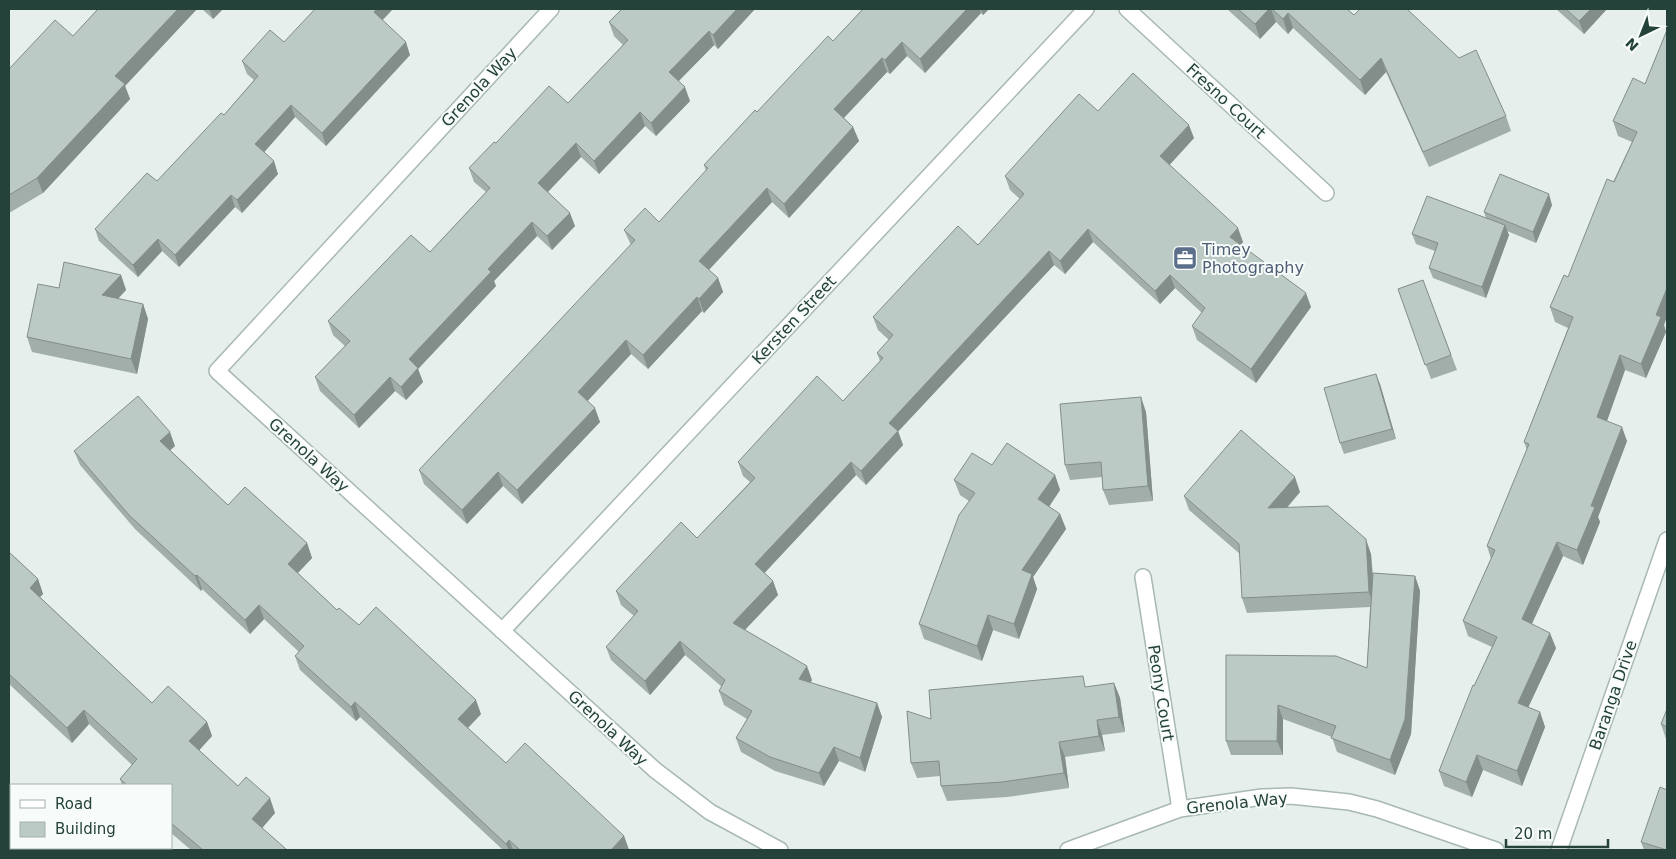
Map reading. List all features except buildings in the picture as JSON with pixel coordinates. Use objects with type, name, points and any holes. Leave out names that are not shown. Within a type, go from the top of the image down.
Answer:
[{"type":"street","name":"Grenola Way","points":[[551,9],[217,371],[655,770],[710,812],[780,850]]},
{"type":"street","name":"Kersten Street","points":[[502,631],[1086,9]]},
{"type":"street","name":"Fresno Court","points":[[1127,9],[1326,193]]},
{"type":"street","name":"Baranga Drive","points":[[1559,850],[1666,546]]},
{"type":"street","name":"Peony Court","points":[[1143,577],[1180,810]]},
{"type":"street","name":"Grenola Way","points":[[1068,850],[1180,810],[1262,797],[1291,796],[1349,802],[1377,809],[1496,850]]},
{"type":"place","name":"Timey Photography","points":[[1185,258]]}]
